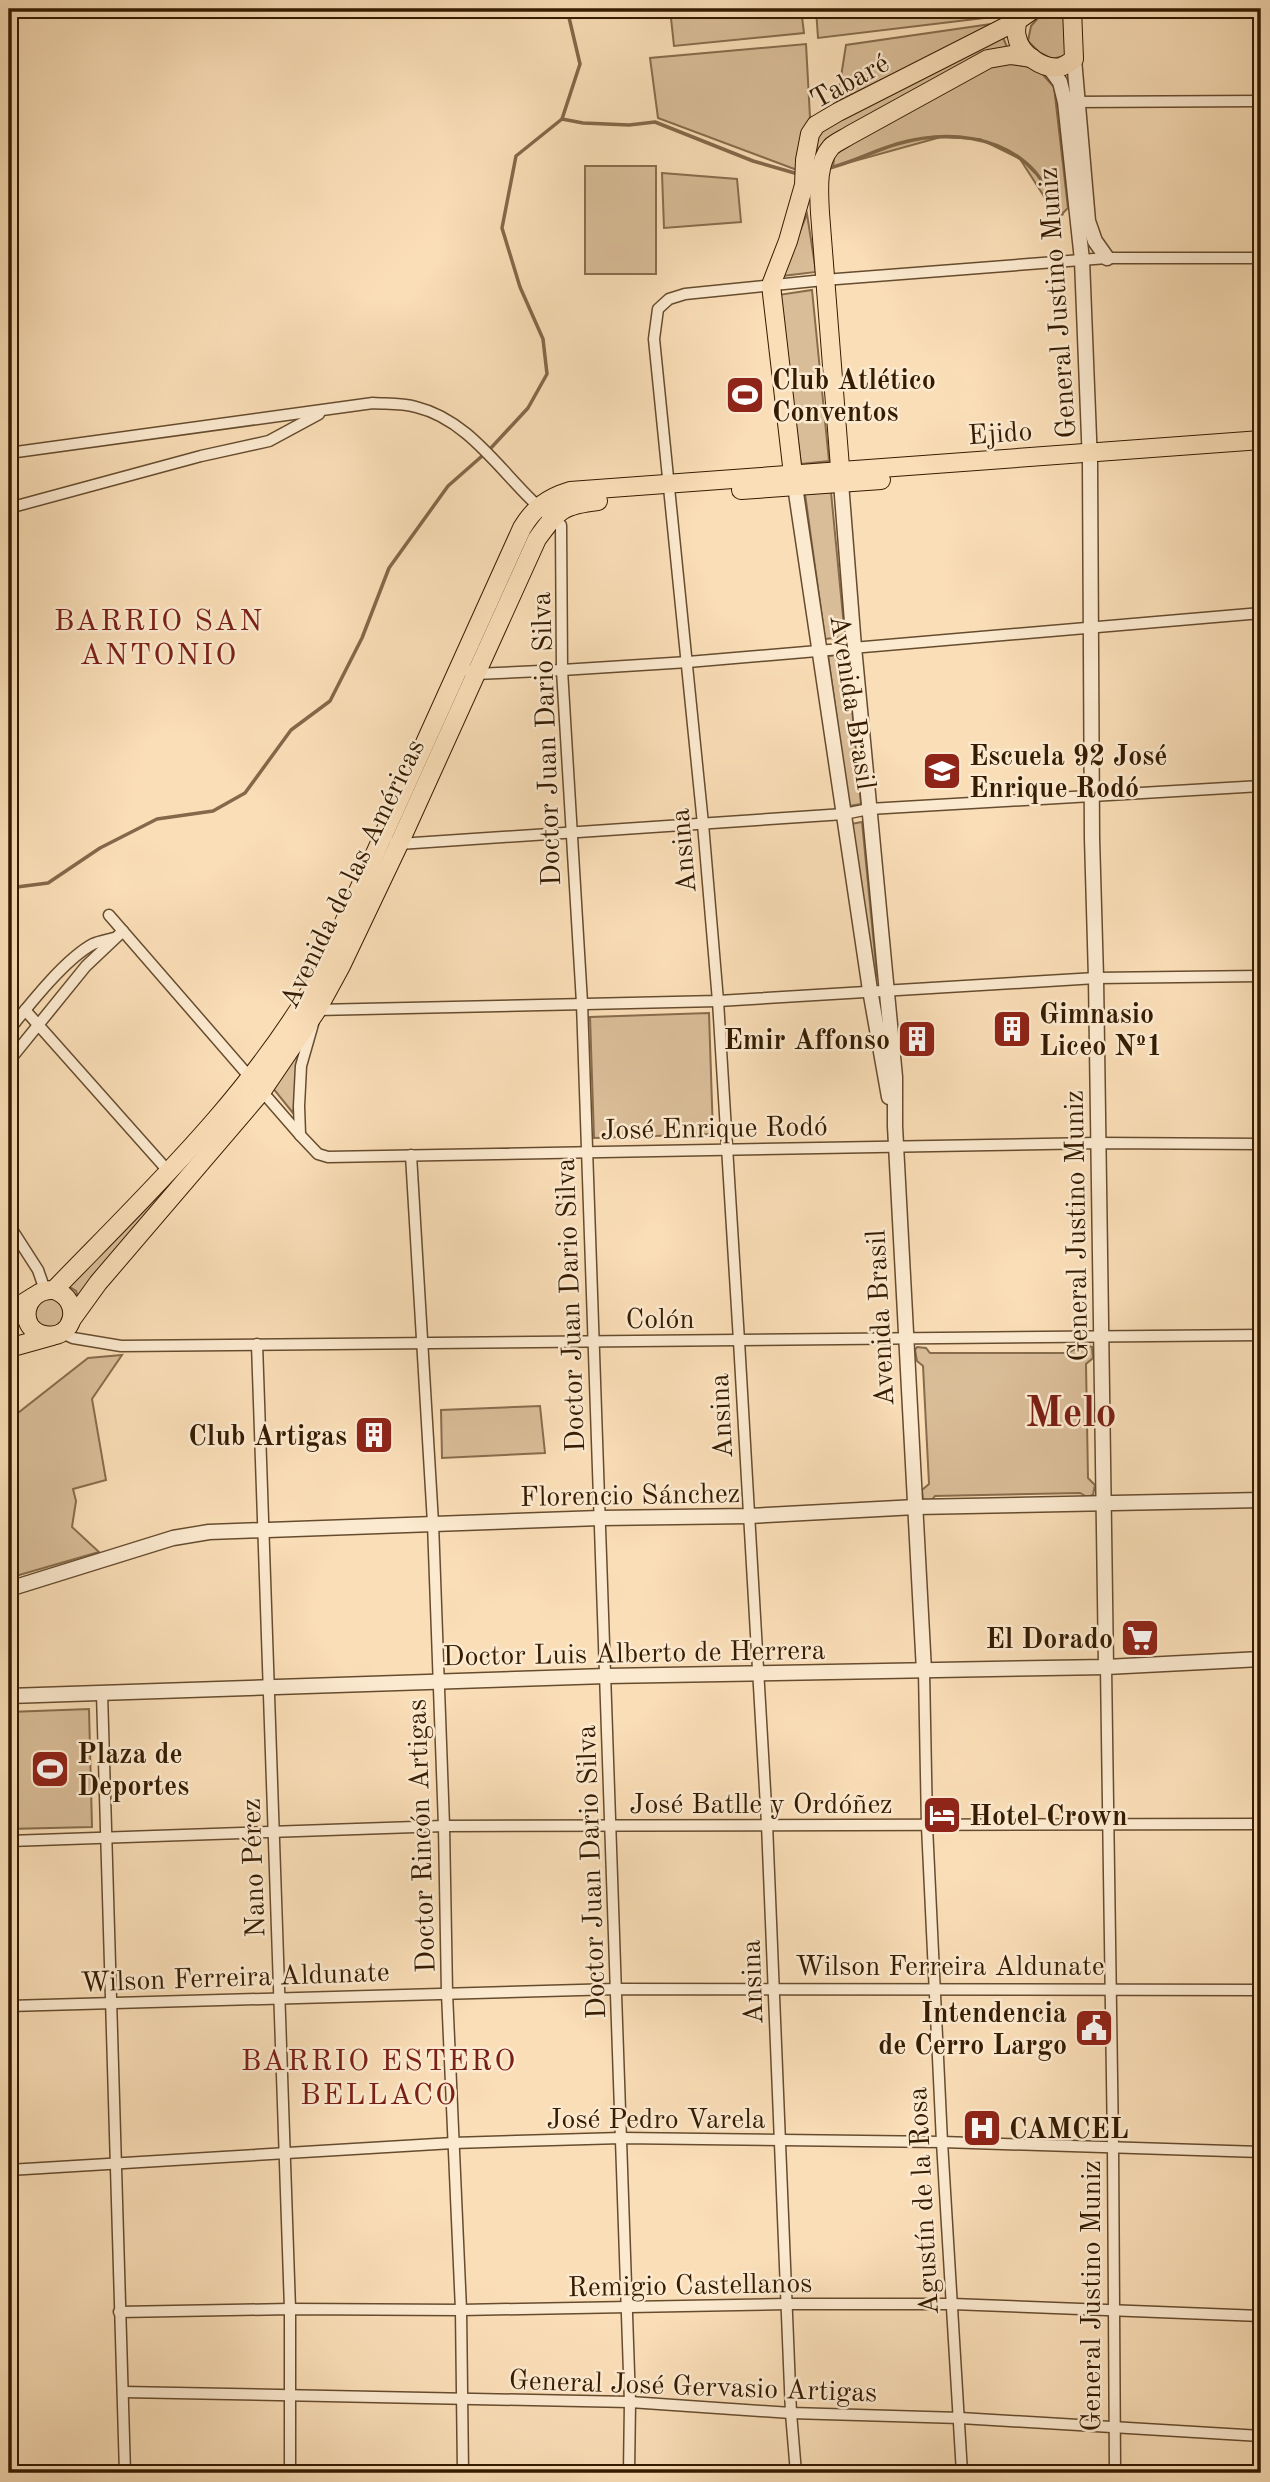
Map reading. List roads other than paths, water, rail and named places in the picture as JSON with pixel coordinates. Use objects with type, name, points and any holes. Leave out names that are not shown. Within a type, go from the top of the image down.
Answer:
[{"type":"main road","name":"Tabaré","points":[[824,280],[811,186],[814,161],[810,134],[816,125],[1017,21],[1034,9]]},
{"type":"main road","points":[[1017,21],[1016,36],[1022,50],[1049,66],[1061,67],[1074,59],[1072,9]]},
{"type":"main road","name":"Tabaré","points":[[814,161],[850,135],[988,59],[1011,55],[1032,58]]},
{"type":"main road","name":"Tabaré","points":[[772,285],[811,186]]},
{"type":"main road","name":"Avenida Brasil","points":[[824,280],[841,477]]},
{"type":"main road","name":"Avenida Brasil","points":[[772,285],[794,480]]},
{"type":"main road","name":"Ejido","points":[[545,513],[573,504],[670,489],[1090,457],[1261,440]]},
{"type":"main road","name":"Ejido","points":[[1090,457],[1261,451]]},
{"type":"main road","name":"Avenida de las Américas","points":[[310,1007],[322,971],[522,528],[545,513]]},
{"type":"main road","name":"Avenida de las Américas","points":[[62,1329],[256,1085],[341,966],[537,539],[545,513]]},
{"type":"main road","name":"Avenida de las Américas","points":[[9,1312],[44,1292],[256,1085]]},
{"type":"main road","points":[[9,1348],[62,1329],[72,1310],[69,1301],[63,1294],[44,1292],[26,1309],[29,1325],[38,1333],[62,1329]]},
{"type":"street","name":"General Justino Muniz","points":[[1074,59],[1072,102],[1090,457],[1091,796],[1114,2146],[1115,2473]]},
{"type":"street","name":"General Justino Muniz","points":[[1049,66],[1072,102],[1087,221],[1095,241],[1107,258]]},
{"type":"street","points":[[1072,102],[1261,101]]},
{"type":"street","points":[[772,285],[1107,258],[1261,258]]},
{"type":"street","name":"Ansina","points":[[772,285],[685,294],[669,299],[658,309],[654,339],[688,662],[718,1001],[760,1672],[791,2413],[796,2473]]},
{"type":"street","points":[[9,453],[373,403],[415,407],[449,420],[474,441],[545,513]]},
{"type":"street","points":[[9,508],[201,456],[269,441],[326,410]]},
{"type":"street","name":"Avenida Brasil","points":[[841,477],[854,647],[895,1077],[895,1126]]},
{"type":"street","name":"Avenida Brasil","points":[[794,480],[870,990],[895,1126],[916,1507]]},
{"type":"street","name":"Doctor Juan Dario Silva","points":[[545,513],[561,525],[562,670],[582,1003],[585,1152],[627,2306],[629,2473]]},
{"type":"street","points":[[458,666],[475,674],[688,662],[1261,613]]},
{"type":"street","points":[[382,837],[399,844],[844,814],[869,809],[1261,786]]},
{"type":"street","name":"José Enrique Rodó","points":[[109,915],[120,934],[300,1135],[318,1154],[328,1157],[1097,1143],[1261,1144]]},
{"type":"street","points":[[9,1030],[84,950],[94,943],[120,934]]},
{"type":"street","points":[[9,1061],[86,966],[120,934]]},
{"type":"street","points":[[300,1135],[301,1066],[310,1007],[718,1001],[1096,978],[1261,976]]},
{"type":"street","points":[[25,1010],[169,1172]]},
{"type":"street","name":"Doctor Rincón Artigas","points":[[411,1155],[433,1524],[447,1993],[461,2311],[463,2473]]},
{"type":"street","points":[[9,1225],[38,1270],[44,1292]]},
{"type":"street","name":"Colón","points":[[62,1329],[73,1338],[121,1346],[1261,1335]]},
{"type":"street","name":"Nano Pérez","points":[[257,1345],[281,1998],[290,2309],[290,2473]]},
{"type":"street","name":"Florencio Sánchez","points":[[9,1589],[173,1538],[209,1532],[600,1518],[749,1516],[916,1507],[1261,1500]]},
{"type":"street","name":"Agustín de la Rosa","points":[[916,1507],[942,2142],[962,2473]]},
{"type":"street","name":"Doctor Luis Alberto de Herrera","points":[[9,1696],[606,1676],[1106,1667],[1261,1660]]},
{"type":"street","points":[[102,1693],[125,2473]]},
{"type":"street","name":"José Batlle y Ordóñez","points":[[9,1841],[444,1826],[1261,1824]]},
{"type":"street","name":"Wilson Ferreira Aldunate","points":[[9,2006],[616,1989],[1261,1990]]},
{"type":"street","name":"José Pedro Varela","points":[[9,2170],[453,2143],[621,2138],[942,2142],[1261,2152]]},
{"type":"street","name":"Remigio Castellanos","points":[[119,2312],[290,2309],[461,2311],[627,2306],[952,2304],[1261,2316]]},
{"type":"street","name":"General José Gervasio Artigas","points":[[123,2392],[630,2402],[791,2413],[960,2418],[1261,2436]]},
{"type":"waterway","points":[[9,888],[48,883],[100,848],[157,819],[213,811],[245,793],[291,730],[330,701],[362,638],[389,568],[448,486],[490,449],[528,408],[547,374],[543,339],[520,287],[502,228],[516,156],[562,119],[580,64],[567,9]]},
{"type":"waterway","points":[[562,119],[583,123],[629,125],[655,122],[753,161],[798,174]]},
{"type":"waterway","points":[[826,169],[915,140],[934,137],[972,139],[1007,150],[1022,160],[1040,178],[1062,214]]},
{"type":"place","name":"Club Atlético Conventos","points":[[745,395]]},
{"type":"place","name":"Escuela 92 José Enrique Rodó","points":[[942,771]]},
{"type":"place","name":"Gimnasio Liceo Nº1","points":[[1012,1029]]},
{"type":"place","name":"Emir Affonso","points":[[917,1039]]},
{"type":"place","name":"Club Artigas","points":[[374,1435]]},
{"type":"place","name":"El Dorado","points":[[1140,1638]]},
{"type":"place","name":"Plaza de Deportes","points":[[50,1769]]},
{"type":"place","name":"Hotel Crown","points":[[942,1815]]},
{"type":"place","name":"Intendencia de Cerro Largo","points":[[1094,2028]]},
{"type":"place","name":"CAMCEL","points":[[982,2128]]},
{"type":"district","name":"BARRIO SAN ANTONIO","points":[[159,637]]},
{"type":"district","name":"Melo","points":[[1071,1411]]},
{"type":"district","name":"BARRIO ESTERO BELLACO","points":[[379,2077]]}]
